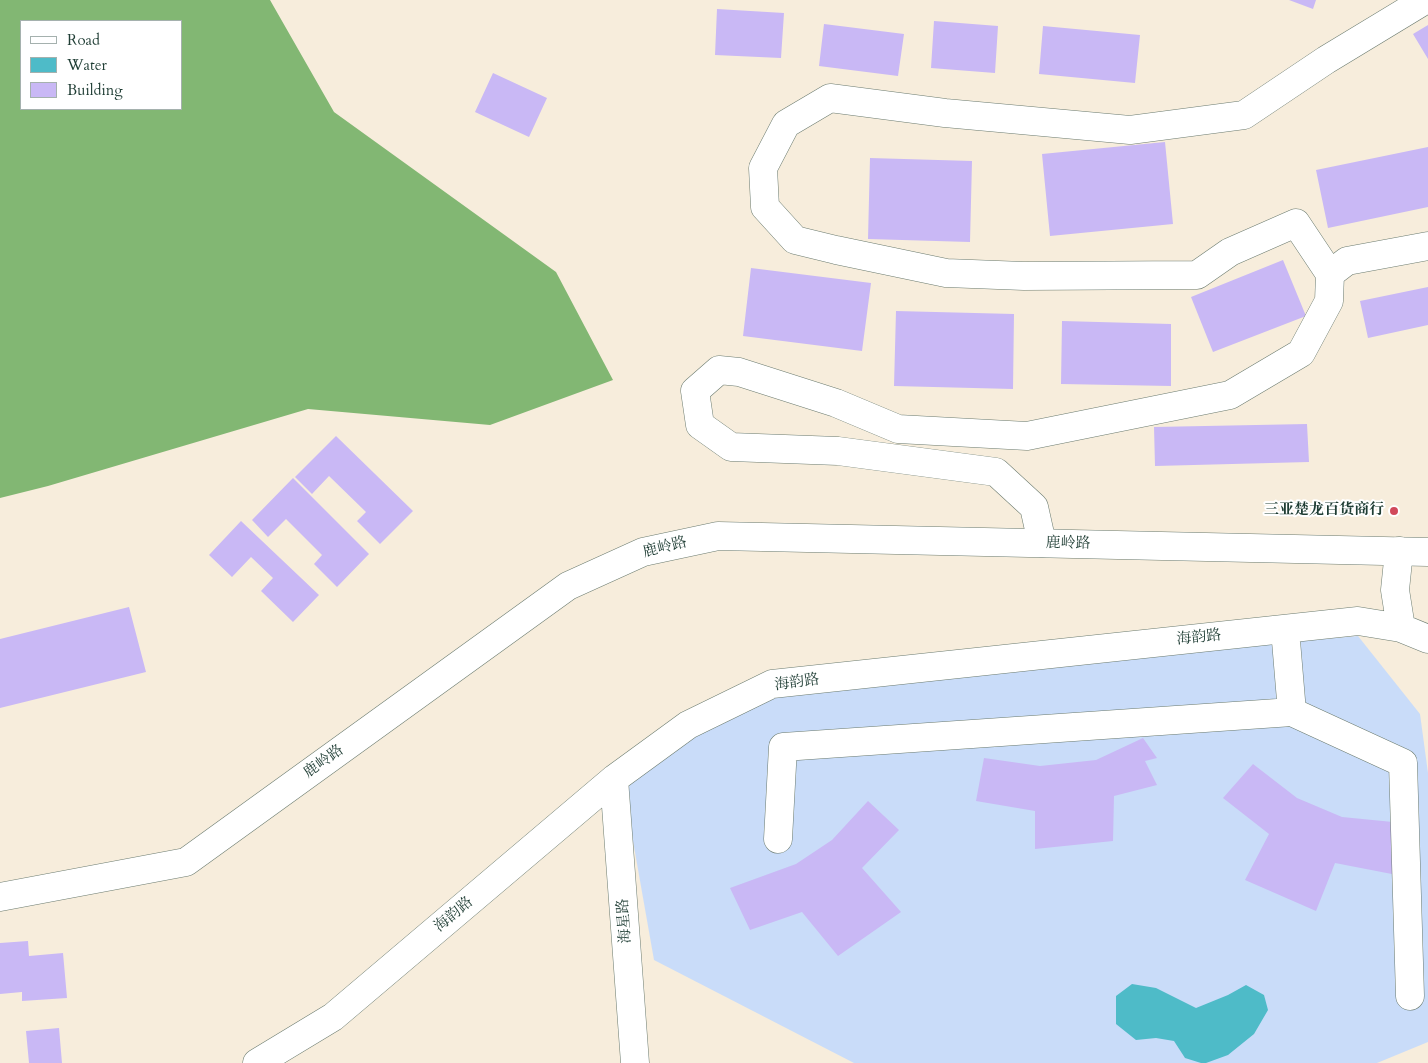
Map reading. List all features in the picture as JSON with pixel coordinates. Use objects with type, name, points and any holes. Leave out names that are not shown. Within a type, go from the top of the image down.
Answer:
[{"type":"street","points":[[1042,543],[1034,507],[996,472],[838,451],[731,447],[700,425],[695,391],[719,370],[738,372],[836,403],[898,430],[1027,436],[1230,395],[1300,353],[1329,301],[1330,274],[1296,223],[1230,252],[1197,275],[1024,276],[946,273],[795,240],[765,207],[763,168],[786,124],[830,98],[945,113],[1130,130],[1244,115],[1326,60],[1425,0]]},
{"type":"street","points":[[1330,274],[1347,261],[1428,246]]},
{"type":"street","name":"鹿岭路","points":[[0,897],[186,862],[568,586],[643,552],[718,536],[1428,552]]},
{"type":"street","points":[[1399,552],[1395,590],[1401,628]]},
{"type":"street","name":"海韵路","points":[[257,1063],[333,1017],[614,779],[688,725],[772,684],[1358,621],[1401,628],[1428,639]]},
{"type":"street","points":[[1285,629],[1292,712]]},
{"type":"street","points":[[778,839],[783,747],[1292,712],[1403,763],[1410,996]]},
{"type":"street","name":"海星路","points":[[614,779],[635,1063]]},
{"type":"shaded area","points":[[1358,636],[1420,714],[1428,773],[1428,1042],[1377,1063],[854,1063],[654,960],[624,790],[692,728],[776,686]]},
{"type":"green space","points":[[0,0],[270,0],[334,112],[556,272],[613,380],[490,425],[308,409],[48,486],[0,498]]},
{"type":"water","points":[[1132,984],[1156,988],[1196,1008],[1228,995],[1246,985],[1264,995],[1268,1010],[1254,1034],[1228,1055],[1201,1063],[1185,1058],[1174,1041],[1156,1038],[1136,1040],[1116,1024],[1116,996]]},
{"type":"building","points":[[1289,0],[1316,0],[1313,9]]},
{"type":"building","points":[[717,9],[784,13],[781,58],[715,55]]},
{"type":"building","points":[[934,21],[998,26],[995,73],[931,68]]},
{"type":"building","points":[[824,24],[904,34],[898,76],[819,66]]},
{"type":"building","points":[[1428,25],[1428,59],[1413,34]]},
{"type":"building","points":[[1043,26],[1140,35],[1135,83],[1039,74]]},
{"type":"building","points":[[493,73],[547,98],[529,137],[475,112]]},
{"type":"building","points":[[1165,142],[1173,224],[1050,236],[1042,154]]},
{"type":"building","points":[[1428,147],[1428,207],[1328,228],[1316,170]]},
{"type":"building","points":[[870,158],[972,161],[970,242],[868,239]]},
{"type":"building","points":[[1283,260],[1306,316],[1213,352],[1191,297]]},
{"type":"building","points":[[751,268],[871,283],[862,351],[743,336]]},
{"type":"building","points":[[1428,287],[1428,325],[1368,338],[1360,301]]},
{"type":"building","points":[[896,311],[1014,314],[1013,389],[894,386]]},
{"type":"building","points":[[1062,321],[1171,324],[1171,386],[1061,384]]},
{"type":"building","points":[[1307,424],[1309,462],[1155,466],[1154,427]]},
{"type":"building","points":[[336,436],[413,511],[380,544],[357,521],[366,512],[329,476],[312,494],[295,477]]},
{"type":"building","points":[[293,478],[369,554],[337,587],[314,564],[322,555],[286,519],[268,537],[252,520]]},
{"type":"building","points":[[241,521],[319,595],[293,622],[261,591],[273,578],[251,557],[232,577],[209,555]]},
{"type":"building","points":[[129,607],[146,672],[0,708],[0,639]]},
{"type":"building","points":[[1143,738],[1157,758],[1145,761],[1157,785],[1114,796],[1113,841],[1035,849],[1035,811],[976,801],[984,758],[1040,766],[1096,760]]},
{"type":"building","points":[[1253,764],[1297,798],[1342,817],[1403,823],[1397,875],[1335,863],[1316,911],[1245,880],[1269,834],[1223,798]]},
{"type":"building","points":[[868,801],[899,830],[862,868],[901,912],[838,956],[802,912],[750,930],[730,888],[796,864],[832,840]]},
{"type":"building","points":[[28,941],[29,956],[63,953],[67,998],[22,1001],[22,992],[0,994],[0,943]]},
{"type":"building","points":[[59,1028],[62,1063],[29,1063],[26,1031]]},
{"type":"place","name":"三亚楚龙百货商行","points":[[1394,511]]}]
